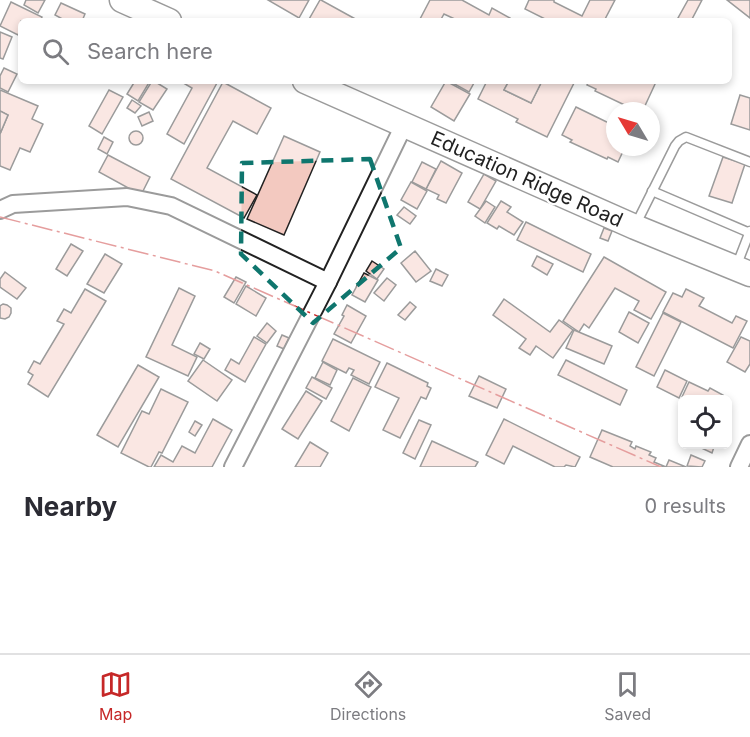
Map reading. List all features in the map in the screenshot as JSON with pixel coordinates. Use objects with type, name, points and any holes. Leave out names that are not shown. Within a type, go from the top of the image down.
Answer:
[{"type":"main road","points":[[122,0],[162,18]]},
{"type":"main road","name":"Education Ridge Road","points":[[312,84],[634,227],[743,271]]},
{"type":"street","points":[[233,467],[328,282],[404,125]]},
{"type":"street","points":[[0,210],[13,204],[127,197],[171,206],[328,282]]},
{"type":"street","points":[[739,467],[750,444]]},
{"type":"lane","points":[[634,227],[675,146],[686,137],[750,162]]},
{"type":"lane","points":[[652,191],[750,233],[743,271]]},
{"type":"highlighted area","points":[[370,159],[401,248],[313,323],[241,254],[242,163]]},
{"type":"building","points":[[26,0],[45,0],[38,13],[24,5]]},
{"type":"building","points":[[268,0],[309,0],[299,18]]},
{"type":"building","points":[[321,0],[354,18],[310,18]]},
{"type":"building","points":[[430,0],[462,0],[489,15],[492,8],[510,18],[453,18],[444,14],[442,18],[421,18]]},
{"type":"building","points":[[529,0],[554,0],[582,16],[590,0],[615,0],[606,18],[543,18],[525,9]]},
{"type":"building","points":[[688,0],[702,0],[693,18],[678,18]]},
{"type":"building","points":[[727,0],[750,0],[750,18]]},
{"type":"building","points":[[11,2],[42,17],[18,18],[18,35],[0,26]]},
{"type":"building","points":[[61,3],[85,14],[83,18],[60,18],[55,15]]},
{"type":"building","points":[[0,32],[12,37],[3,59],[0,58]]},
{"type":"building","points":[[4,68],[17,74],[8,92],[0,88],[0,76]]},
{"type":"building","points":[[133,84],[148,84],[138,101],[127,94]]},
{"type":"building","points":[[150,84],[159,84],[167,89],[153,110],[139,102]]},
{"type":"building","points":[[185,84],[216,84],[184,144],[167,134],[192,88]]},
{"type":"building","points":[[222,84],[227,84],[271,108],[257,134],[233,121],[207,168],[257,195],[244,218],[171,179]]},
{"type":"building","points":[[444,84],[452,84],[470,94],[454,121],[431,107]]},
{"type":"building","points":[[454,84],[473,84],[469,92]]},
{"type":"building","points":[[486,84],[507,84],[504,90],[531,103],[540,84],[574,84],[547,137],[516,122],[518,119],[478,99]]},
{"type":"building","points":[[507,84],[540,84],[531,103],[504,90]]},
{"type":"building","points":[[588,84],[655,84],[647,102],[618,102],[595,91],[596,89]]},
{"type":"building","points":[[0,90],[38,106],[32,119],[43,124],[30,152],[20,148],[10,170],[0,166],[0,134],[8,115],[0,111]]},
{"type":"building","points":[[109,90],[123,97],[102,134],[89,126]]},
{"type":"building","points":[[740,95],[750,98],[750,130],[731,124]]},
{"type":"building","points":[[132,100],[141,106],[135,113],[127,108]]},
{"type":"building","points":[[576,107],[606,122],[606,156],[621,156],[618,162],[608,157],[607,159],[570,142],[572,140],[562,135]]},
{"type":"building","points":[[0,111],[8,115],[0,134]]},
{"type":"building","points":[[149,112],[153,121],[142,126],[138,117]]},
{"type":"building","points":[[133,131],[139,131],[143,138],[139,145],[133,145],[129,141],[129,135]]},
{"type":"building","points":[[284,136],[320,152],[284,235],[247,219]]},
{"type":"building","points":[[104,137],[113,142],[107,154],[98,149]]},
{"type":"building","points":[[108,155],[150,177],[141,195],[99,172]]},
{"type":"building","points":[[723,157],[745,164],[732,203],[709,196]]},
{"type":"building","points":[[441,161],[462,173],[446,203],[437,199],[439,195],[426,189]]},
{"type":"building","points":[[422,162],[436,169],[426,189],[412,182]]},
{"type":"building","points":[[484,174],[496,181],[480,209],[468,202]]},
{"type":"building","points":[[411,182],[427,191],[417,209],[401,200]]},
{"type":"building","points":[[486,201],[495,207],[485,223],[475,216]]},
{"type":"building","points":[[501,201],[511,207],[507,212],[523,222],[514,235],[499,226],[497,229],[487,223]]},
{"type":"building","points":[[404,207],[416,216],[410,224],[397,215]]},
{"type":"building","points":[[526,222],[591,254],[583,272],[517,240]]},
{"type":"building","points":[[604,228],[612,231],[608,241],[600,238]]},
{"type":"building","points":[[71,244],[83,251],[67,276],[56,269]]},
{"type":"building","points":[[415,251],[431,271],[416,282],[401,263]]},
{"type":"building","points":[[105,254],[122,264],[104,293],[87,284]]},
{"type":"building","points":[[537,256],[553,264],[547,275],[532,266]]},
{"type":"building","points":[[604,257],[666,292],[651,319],[634,310],[639,301],[615,288],[589,328],[584,324],[579,332],[563,321]]},
{"type":"building","points":[[372,261],[384,269],[377,279],[366,271]]},
{"type":"building","points":[[436,269],[448,275],[442,286],[430,281]]},
{"type":"building","points":[[5,272],[26,288],[17,299],[0,287],[0,279]]},
{"type":"building","points":[[364,273],[378,280],[365,302],[352,295]]},
{"type":"building","points":[[236,277],[246,282],[234,303],[224,297]]},
{"type":"building","points":[[387,278],[396,285],[384,301],[374,293]]},
{"type":"building","points":[[246,286],[266,298],[256,316],[236,304]]},
{"type":"building","points":[[179,288],[195,296],[172,345],[197,357],[188,376],[146,357]]},
{"type":"building","points":[[85,289],[106,301],[48,397],[28,384],[33,375],[28,372],[34,361],[40,364],[64,324],[57,321],[64,309],[71,313]]},
{"type":"building","points":[[686,289],[704,298],[699,306],[732,323],[736,316],[747,321],[733,348],[663,312],[673,293],[682,297]]},
{"type":"building","points":[[504,299],[550,332],[559,320],[573,330],[553,358],[536,346],[530,355],[519,348],[526,339],[493,315]]},
{"type":"building","points":[[410,302],[416,307],[405,320],[398,315]]},
{"type":"building","points":[[3,304],[11,308],[9,317],[5,319],[0,318],[0,306]]},
{"type":"building","points":[[347,305],[366,316],[351,343],[334,334]]},
{"type":"building","points":[[629,312],[649,323],[638,343],[619,332]]},
{"type":"building","points":[[663,313],[681,322],[654,376],[636,367]]},
{"type":"building","points":[[267,323],[276,331],[267,343],[257,336]]},
{"type":"building","points":[[574,330],[612,346],[604,364],[566,348]]},
{"type":"building","points":[[282,335],[289,338],[284,349],[277,346]]},
{"type":"building","points":[[254,337],[266,344],[245,382],[225,370],[231,359],[239,364]]},
{"type":"building","points":[[741,337],[750,341],[750,364],[745,372],[727,362]]},
{"type":"building","points":[[333,339],[380,362],[369,384],[351,375],[354,370],[349,368],[346,373],[322,361]]},
{"type":"building","points":[[200,343],[210,349],[204,359],[194,354]]},
{"type":"building","points":[[203,360],[232,380],[217,401],[188,381]]},
{"type":"building","points":[[566,360],[627,390],[620,405],[558,375]]},
{"type":"building","points":[[323,362],[337,370],[330,385],[315,378]]},
{"type":"building","points":[[387,363],[428,383],[427,386],[431,388],[426,399],[421,397],[400,438],[383,430],[399,398],[375,387]]},
{"type":"building","points":[[138,365],[159,377],[118,447],[97,435]]},
{"type":"building","points":[[665,370],[687,381],[678,398],[657,387]]},
{"type":"building","points":[[479,376],[506,389],[497,408],[469,396]]},
{"type":"building","points":[[312,377],[332,388],[326,399],[306,388]]},
{"type":"building","points":[[353,378],[371,387],[349,431],[331,421]]},
{"type":"building","points":[[689,382],[708,391],[710,388],[723,395],[683,395]]},
{"type":"building","points":[[161,389],[188,402],[162,453],[159,452],[149,467],[121,453],[142,411],[149,414]]},
{"type":"building","points":[[306,391],[322,401],[298,439],[282,429]]},
{"type":"building","points":[[213,419],[232,430],[212,467],[154,467],[161,455],[173,462],[182,446],[195,453]]},
{"type":"building","points":[[504,419],[580,457],[575,467],[566,465],[555,467],[513,446],[504,464],[486,455]]},
{"type":"building","points":[[419,420],[431,425],[415,459],[403,453]]},
{"type":"building","points":[[195,421],[202,425],[195,436],[189,432]]},
{"type":"building","points":[[602,430],[632,442],[630,446],[635,449],[636,446],[651,452],[649,455],[656,458],[654,462],[666,467],[613,467],[590,457]]},
{"type":"building","points":[[432,441],[478,462],[475,467],[420,467]]},
{"type":"building","points":[[310,442],[328,453],[320,467],[295,467]]},
{"type":"building","points":[[691,455],[705,461],[702,467],[687,466]]},
{"type":"building","points":[[669,460],[686,467],[666,467]]},
{"type":"power","points":[[0,217],[215,271],[661,467]]}]
